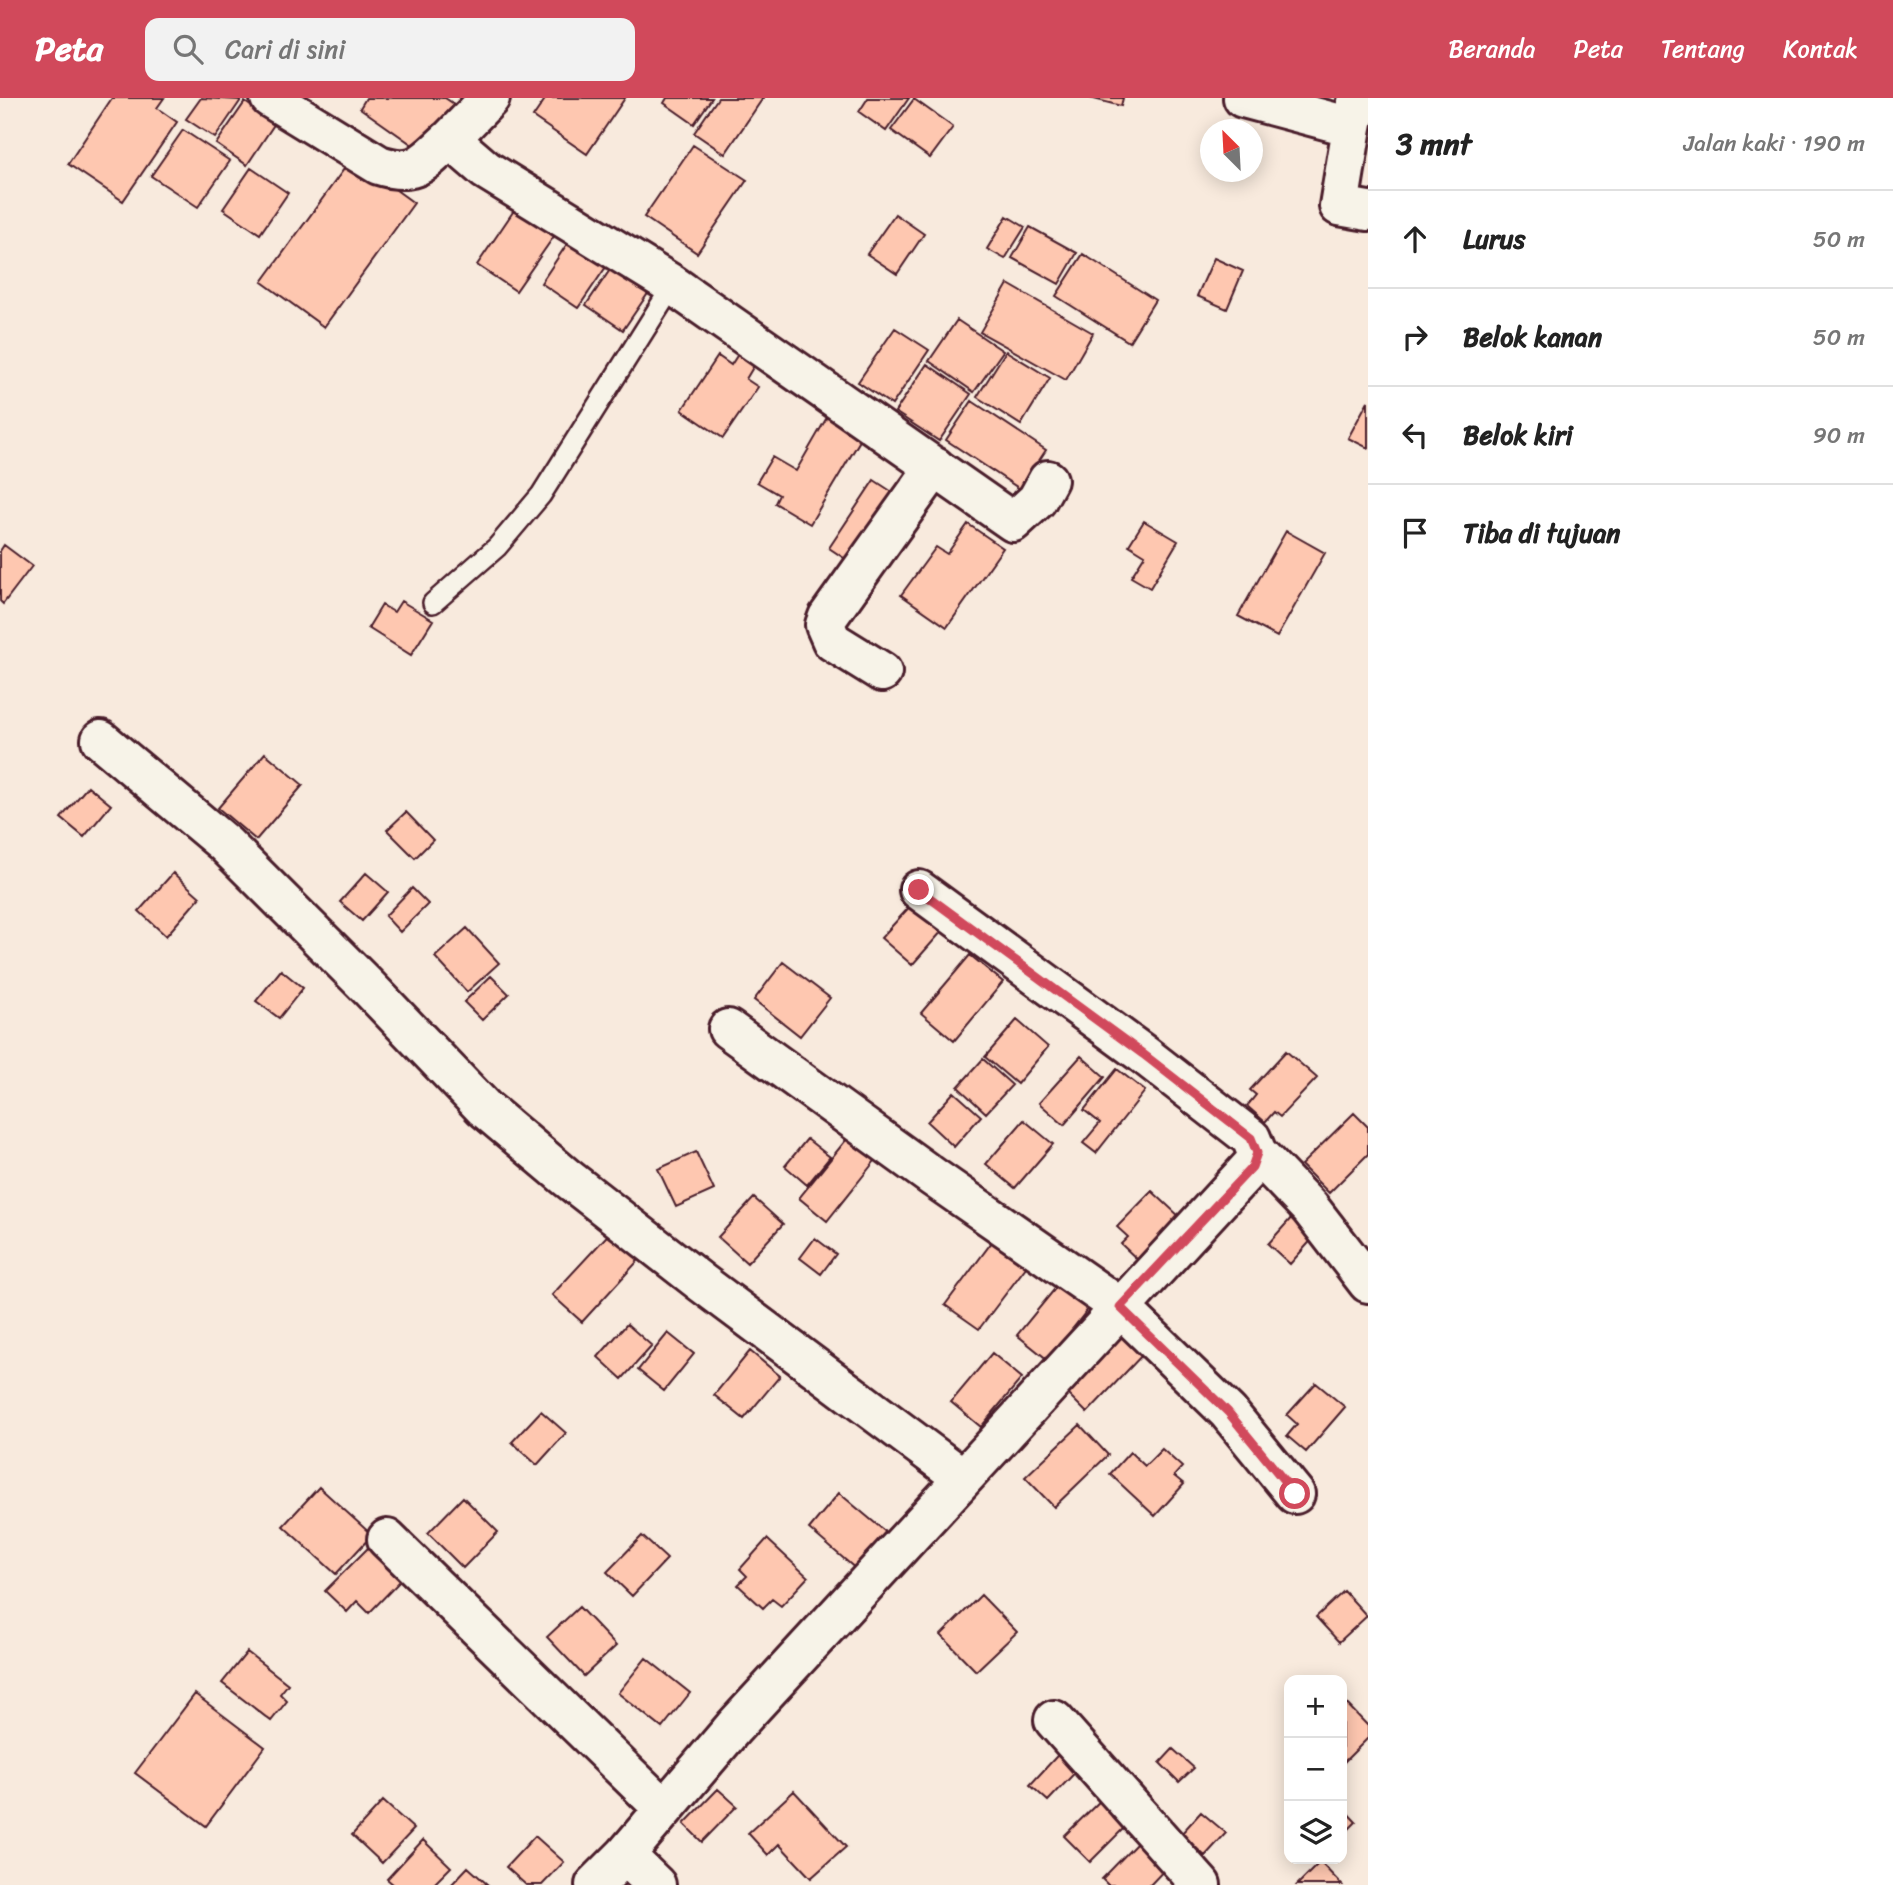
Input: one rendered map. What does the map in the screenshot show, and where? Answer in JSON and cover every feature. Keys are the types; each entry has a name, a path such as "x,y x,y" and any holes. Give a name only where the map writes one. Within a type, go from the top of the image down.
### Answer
{"street":[{"path":"270,98 379,166 397,171 413,169 422,164 490,98"},
{"path":"1243,98 1360,115 1339,206 1368,211"},
{"path":"450,139 486,170 673,285 1013,522 1037,500 1048,480"},
{"path":"882,672 832,641 825,625 828,617 935,467"},
{"path":"101,740 225,844 484,1108 566,1177 691,1275 963,1478"},
{"path":"919,890 1143,1054 1251,1138 1257,1153 1310,1208 1368,1283"},
{"path":"728,1030 1120,1307 1228,1412 1295,1494"},
{"path":"595,1885 625,1855 734,1727 1252,1167 1257,1153"},
{"path":"387,1539 664,1809"},
{"path":"1054,1720 1201,1885"},
{"path":"625,1855 656,1885"}],"lane":[{"path":"433,603 497,547 541,495 673,285"}],"building":[{"path":"112,98 164,98 157,108 177,122 123,201 68,164"},
{"path":"201,98 241,100 215,138 186,119"},
{"path":"366,98 445,98 457,106 424,153 360,108"},
{"path":"546,98 625,98 587,154 533,117"},
{"path":"667,98 712,98 694,124 664,103"},
{"path":"718,98 763,98 725,154 694,133"},
{"path":"868,98 909,98 886,131 859,112"},
{"path":"1090,98 1123,98 1121,106"},
{"path":"914,99 953,127 930,158 891,130"},
{"path":"245,102 275,123 247,165 216,144"},
{"path":"183,130 230,161 198,207 151,176"},
{"path":"693,145 747,180 697,253 644,217"},
{"path":"352,158 414,203 324,327 262,282"},
{"path":"251,168 288,193 260,234 223,209"},
{"path":"519,203 559,229 516,291 477,265"},
{"path":"895,214 924,234 897,274 867,254"},
{"path":"1007,216 1025,227 1005,259 987,249"},
{"path":"1030,227 1077,253 1059,284 1012,258"},
{"path":"575,232 612,258 578,308 541,283"},
{"path":"1083,254 1155,300 1129,342 1056,296"},
{"path":"1214,258 1243,271 1227,309 1197,296"},
{"path":"614,264 651,289 623,330 586,305"},
{"path":"1008,284 1093,333 1066,380 980,332"},
{"path":"957,320 1003,351 974,392 929,361"},
{"path":"895,328 929,350 892,405 858,382"},
{"path":"742,348 758,359 746,379 758,387 723,438 682,410 718,356 731,365"},
{"path":"1006,351 1050,378 1021,425 977,397"},
{"path":"927,364 971,394 939,441 895,412"},
{"path":"972,401 1046,450 1020,489 946,440"},
{"path":"1368,401 1368,448 1348,438"},
{"path":"830,412 865,432 810,524 775,503 779,495 757,482 772,457 796,471"},
{"path":"874,480 900,497 856,566 829,548"},
{"path":"1144,521 1178,541 1150,588 1131,577 1145,555 1129,545"},
{"path":"968,524 1003,548 947,627 901,595 936,547 947,554"},
{"path":"1286,531 1325,553 1277,637 1238,616"},
{"path":"4,545 32,566 3,604 0,601 0,551"},
{"path":"401,601 433,620 411,655 368,628 382,605 394,612"},
{"path":"265,753 303,785 256,840 218,808"},
{"path":"88,786 111,805 84,837 61,818"},
{"path":"406,812 433,840 415,858 387,830"},
{"path":"173,873 200,897 166,936 139,911"},
{"path":"366,873 388,892 362,921 340,902"},
{"path":"412,888 428,904 400,932 385,916"},
{"path":"913,903 943,930 912,965 881,938"},
{"path":"467,928 499,963 467,992 435,957"},
{"path":"970,955 1003,982 954,1041 921,1013"},
{"path":"783,962 830,998 800,1036 754,1000"},
{"path":"281,970 303,988 279,1018 256,1001"},
{"path":"491,976 509,994 482,1020 464,1002"},
{"path":"1017,1020 1048,1047 1017,1084 985,1057"},
{"path":"1286,1051 1317,1078 1280,1117 1274,1112 1265,1122 1247,1106 1256,1095 1250,1090"},
{"path":"1081,1056 1105,1077 1064,1125 1039,1103"},
{"path":"983,1059 1012,1085 986,1113 958,1087"},
{"path":"1117,1069 1145,1091 1096,1153 1083,1143 1100,1123 1084,1110"},
{"path":"954,1092 981,1116 954,1147 927,1122"},
{"path":"1354,1113 1368,1127 1368,1154 1329,1193 1301,1165"},
{"path":"1024,1120 1053,1144 1015,1188 986,1164"},
{"path":"850,1135 878,1157 827,1221 799,1198"},
{"path":"807,1139 830,1157 807,1185 785,1166"},
{"path":"696,1152 714,1190 676,1207 658,1169"},
{"path":"1152,1191 1180,1217 1139,1261 1121,1244 1128,1237 1117,1227"},
{"path":"754,1198 783,1224 747,1263 718,1237"},
{"path":"1293,1216 1315,1236 1290,1264 1268,1244"},
{"path":"618,1224 647,1251 582,1322 552,1295"},
{"path":"815,1238 836,1254 821,1274 800,1258"},
{"path":"992,1242 1026,1267 979,1329 945,1305"},
{"path":"1058,1285 1088,1309 1048,1360 1017,1335"},
{"path":"627,1324 652,1346 622,1379 598,1357"},
{"path":"1121,1327 1146,1351 1087,1413 1062,1388"},
{"path":"668,1333 694,1354 664,1391 638,1370"},
{"path":"750,1351 780,1376 744,1419 714,1395"},
{"path":"992,1353 1022,1378 981,1427 951,1402"},
{"path":"1316,1383 1345,1407 1306,1452 1287,1436 1297,1424 1287,1415"},
{"path":"541,1411 566,1433 537,1465 512,1442"},
{"path":"1080,1425 1108,1455 1054,1507 1025,1477"},
{"path":"1162,1449 1182,1467 1174,1476 1184,1484 1155,1516 1110,1474 1130,1452 1145,1466"},
{"path":"319,1487 372,1535 336,1574 283,1526"},
{"path":"839,1493 894,1539 863,1575 809,1529"},
{"path":"463,1497 498,1532 463,1568 428,1533"},
{"path":"642,1536 667,1559 632,1596 607,1572"},
{"path":"767,1539 808,1577 781,1606 772,1599 763,1608 738,1585 747,1576 740,1569"},
{"path":"373,1543 405,1576 369,1613 357,1601 347,1612 325,1591"},
{"path":"1344,1591 1367,1616 1339,1642 1316,1617"},
{"path":"981,1595 1017,1632 976,1671 941,1635"},
{"path":"579,1607 616,1646 584,1676 547,1637"},
{"path":"247,1652 288,1684 280,1694 287,1701 271,1721 222,1683"},
{"path":"646,1658 690,1693 662,1728 618,1693"},
{"path":"195,1694 265,1747 206,1826 135,1773"},
{"path":"1347,1704 1368,1726 1368,1738 1347,1759"},
{"path":"1068,1744 1086,1761 1048,1801 1030,1785"},
{"path":"1173,1749 1194,1768 1179,1782 1160,1763"},
{"path":"718,1789 737,1806 702,1842 684,1824"},
{"path":"794,1791 846,1847 811,1878 779,1844 768,1855 748,1833"},
{"path":"1106,1795 1132,1820 1090,1862 1064,1836"},
{"path":"383,1801 414,1829 382,1863 352,1835"},
{"path":"1201,1812 1226,1833 1205,1856 1181,1834"},
{"path":"1347,1812 1356,1822 1347,1831"},
{"path":"535,1836 564,1862 542,1885 526,1885 506,1867"},
{"path":"1141,1839 1169,1865 1150,1885 1108,1885 1102,1879"},
{"path":"423,1840 451,1867 433,1885 394,1885 387,1879"},
{"path":"1318,1864 1322,1864 1342,1885 1297,1885"},
{"path":"468,1867 488,1885 451,1885"}],"route":[{"path":"919,890 1143,1054 1251,1138 1257,1153 1252,1167 1120,1307 1228,1412 1295,1494"}]}
